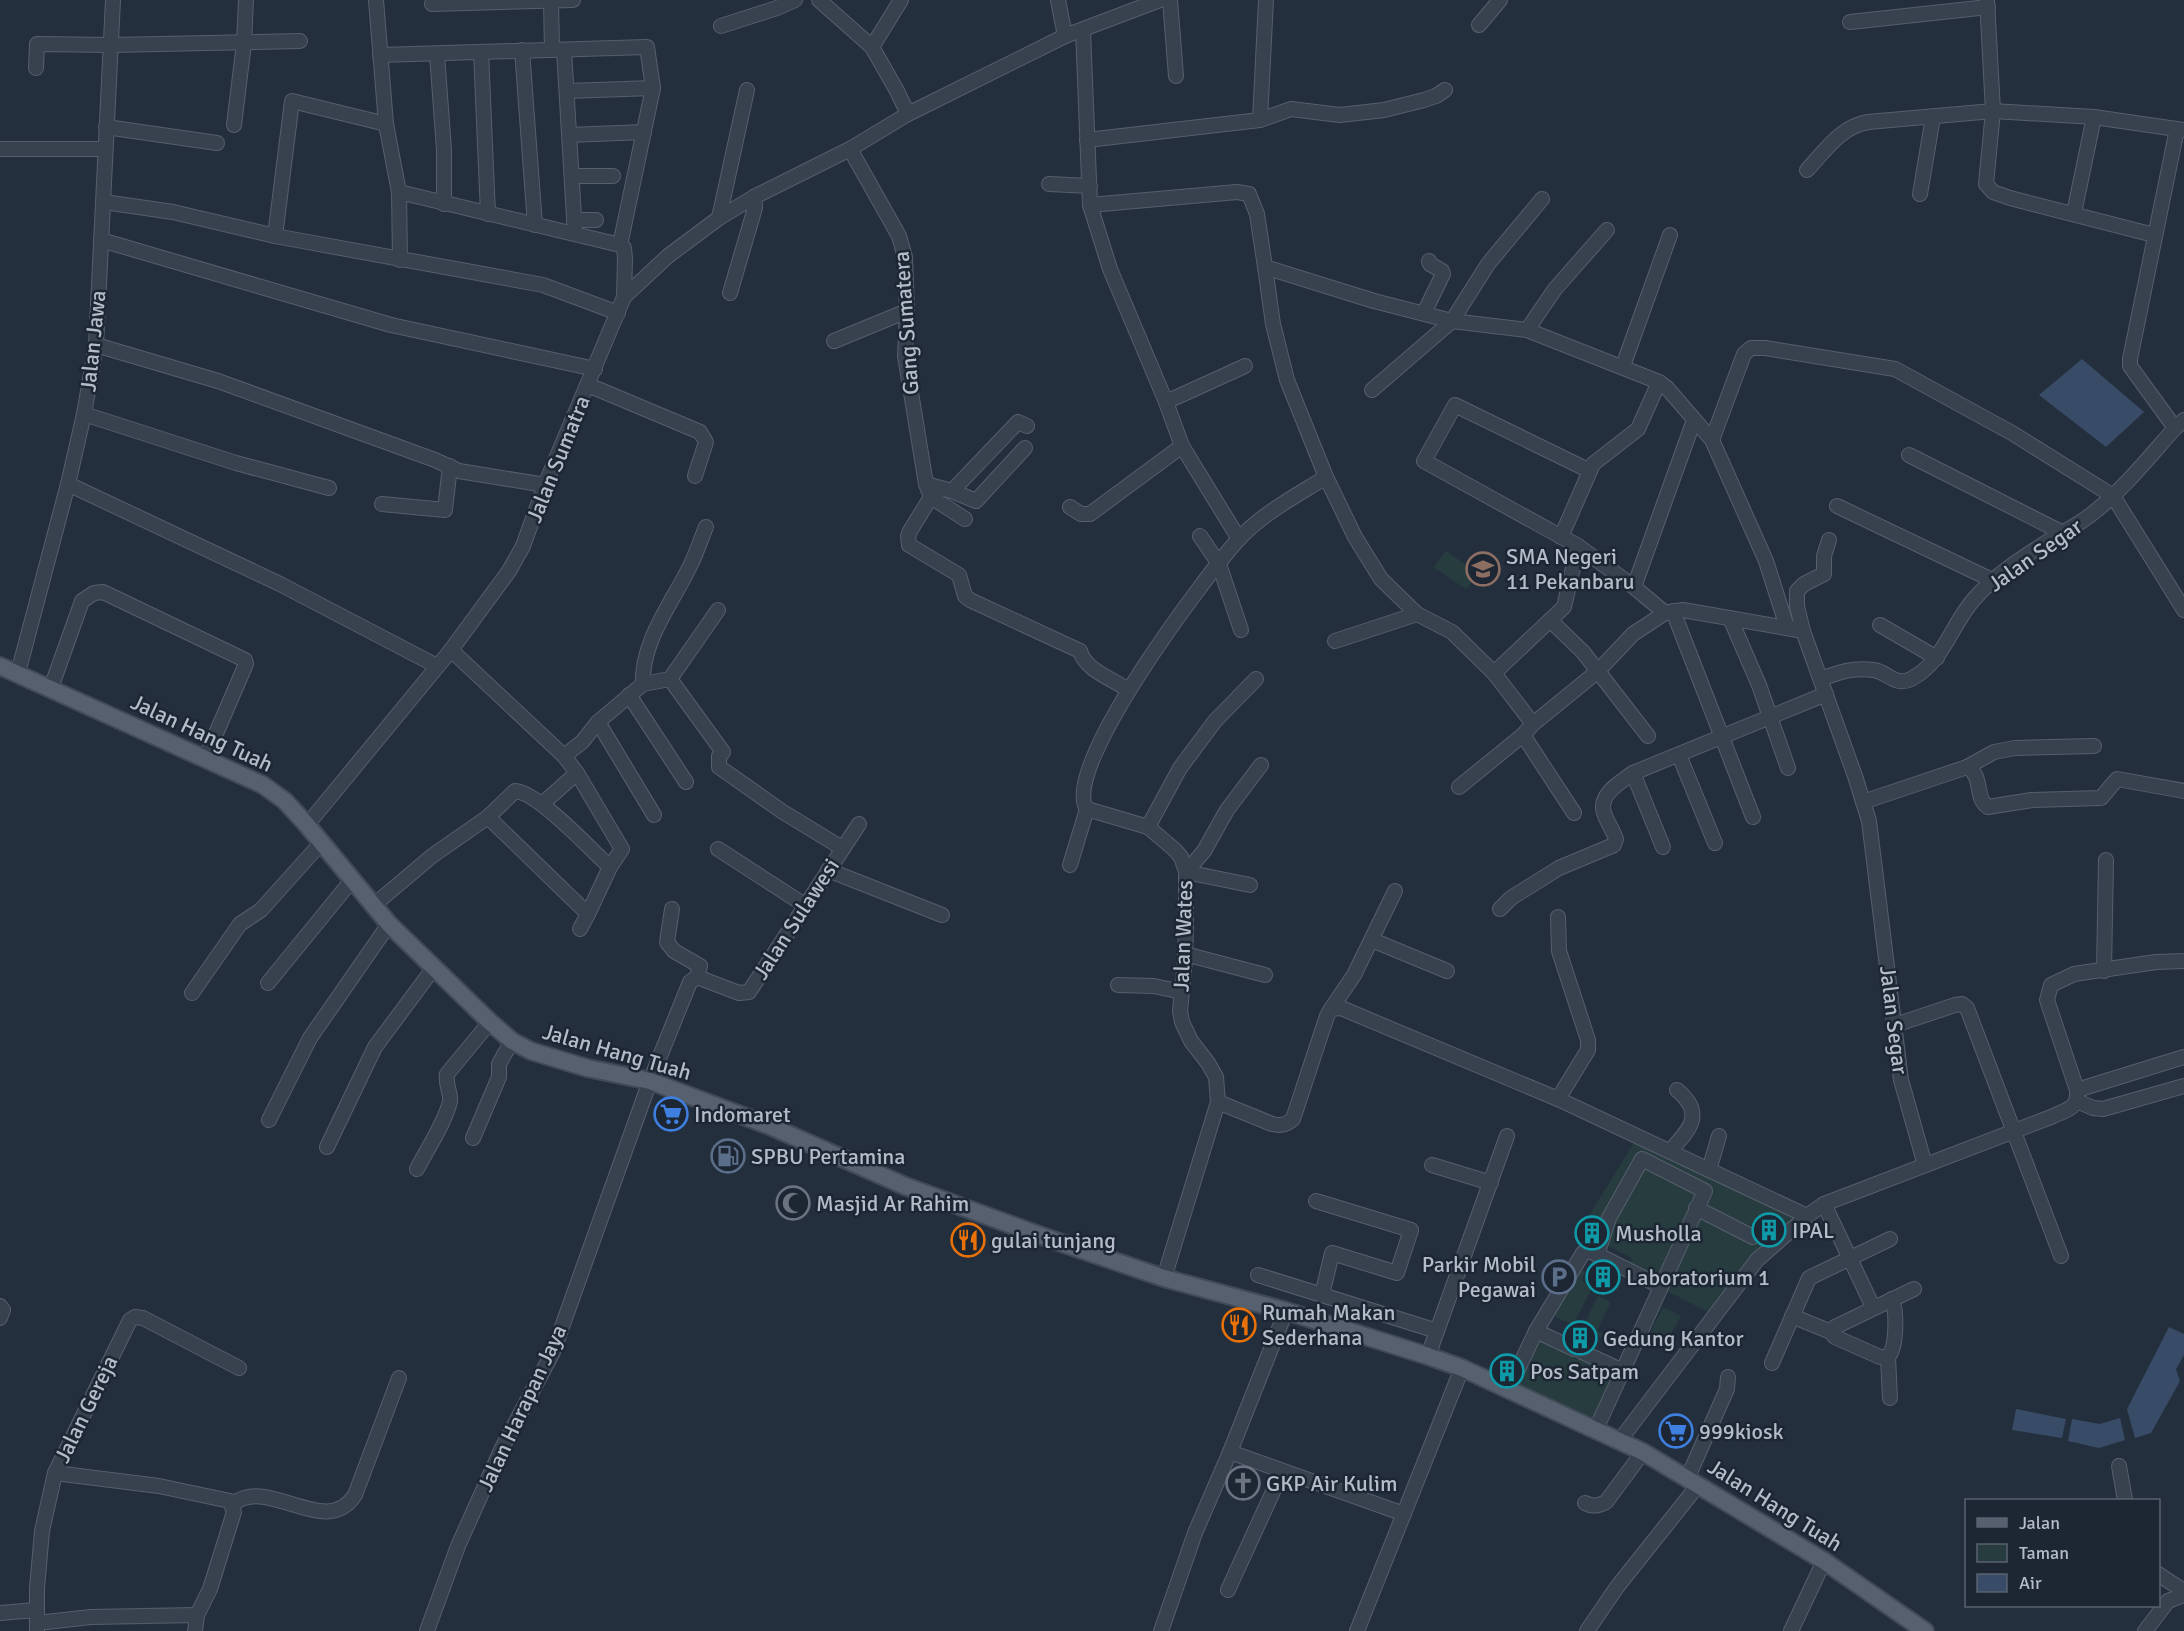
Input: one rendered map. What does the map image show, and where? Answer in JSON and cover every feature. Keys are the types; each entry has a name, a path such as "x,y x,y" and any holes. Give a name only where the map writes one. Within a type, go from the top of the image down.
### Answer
{"main road":[{"name":"Jalan Hang Tuah","path":"0,666 263,784 285,801 389,924 433,969 512,1041 531,1051 587,1068 650,1081 770,1126 905,1186 1164,1278 1286,1311 1462,1368 1643,1452 1824,1561 1925,1631"}],"street":[{"name":"Jalan Jawa","path":"18,673 68,484 84,414 96,345 113,0"},
{"path":"234,125 244,43 246,0"},
{"path":"376,0 386,124 399,192 399,260"},
{"path":"432,4 573,0"},
{"path":"721,26 795,0"},
{"path":"872,47 901,0"},
{"path":"1058,0 1065,36"},
{"name":"Jalan Sumatra","path":"307,825 451,650 491,597 524,546 545,485 624,297 668,256 718,218 754,197 850,148 908,114 1065,36 1083,30 1132,5 1160,0"},
{"path":"1170,0 1176,76"},
{"path":"1260,120 1266,0"},
{"path":"1479,25 1500,0"},
{"path":"551,1 567,91 575,234"},
{"path":"827,2 872,47 908,114"},
{"path":"1850,22 1988,3 1993,111 1986,183 1993,192 2010,198 2154,235"},
{"path":"1083,30 1090,205 1114,279 1182,446 1239,539"},
{"path":"36,68 37,44 111,45 300,41"},
{"path":"380,55 647,48 653,88 620,245"},
{"path":"522,50 535,225"},
{"path":"481,52 488,214"},
{"path":"437,54 444,150 444,204"},
{"path":"567,91 653,88"},
{"path":"718,218 747,90"},
{"path":"1087,140 1260,120 1291,109 1340,115 1384,111 1436,96 1444,90"},
{"path":"275,236 292,101 386,124"},
{"path":"1807,170 1843,131 1857,124 1993,111 2094,117 2181,129 2154,235 2130,366 2179,424"},
{"path":"1920,194 1933,117"},
{"path":"2074,213 2094,117"},
{"path":"106,127 218,143"},
{"path":"569,135 644,132"},
{"name":"Gang Sumatera","path":"850,148 899,236 905,257 907,311 905,356 928,490"},
{"path":"0,149 105,149"},
{"path":"572,176 613,176"},
{"path":"1049,184 1090,186"},
{"path":"399,192 620,245 624,248 626,258 624,297"},
{"path":"1090,205 1237,192 1249,194 1257,213 1273,324 1287,380 1326,477 1354,537 1381,579 1417,614 1452,632 1494,673 1533,724"},
{"path":"730,293 755,208 754,197"},
{"path":"1372,390 1452,321 1488,264 1542,199"},
{"path":"104,202 173,213 399,260 543,285 618,312"},
{"path":"574,220 596,220"},
{"path":"1527,330 1555,289 1607,230"},
{"path":"1623,366 1670,235"},
{"path":"101,240 391,325 595,369"},
{"path":"1424,313 1443,274 1429,261"},
{"path":"1265,267 1374,301 1452,321 1527,330 1659,382 1667,388 1712,440 1766,561 1787,627"},
{"path":"834,340 907,311"},
{"path":"96,345 218,381 459,471 545,485"},
{"path":"1712,440 1744,354 1751,348 1765,348 1895,369 2012,433 2113,496 2184,610"},
{"path":"1166,402 1245,366"},
{"path":"1561,537 1593,464 1638,429 1659,382"},
{"path":"588,385 700,432 706,442 695,476"},
{"path":"1590,471 1455,405 1424,461 1578,546 1669,612 1722,736 1753,817"},
{"path":"84,414 236,463 329,488"},
{"path":"1634,587 1694,420"},
{"path":"952,491 1018,422 1027,426"},
{"name":"Jalan Segar","path":"1821,679 1849,669 1877,670 1893,681 1909,681 1926,669 1937,658 1974,598 2048,541 2091,515 2113,496 2179,424"},
{"path":"1070,507 1081,514 1090,514 1182,446"},
{"path":"928,490 952,491 976,501 1025,448"},
{"path":"1909,455 2063,532"},
{"path":"382,504 445,510 450,466"},
{"path":"1070,865 1087,809 1082,795 1094,757 1128,690 1170,627 1239,539 1263,517 1326,477"},
{"path":"68,484 280,584 437,666"},
{"path":"928,490 965,519"},
{"path":"928,490 908,536 908,542 912,548 959,575 965,596 970,600 1083,647 1082,660 1089,667 1128,690"},
{"path":"1837,506 1994,581"},
{"path":"643,684 642,667 650,644 692,562 706,527"},
{"path":"1200,536 1219,564 1241,630"},
{"name":"Jalan Segar","path":"1828,540 1824,556 1824,574 1804,584 1797,591 1797,606 1803,631 1869,821 1901,1080 1927,1164"},
{"path":"1494,673 1564,607 1578,546"},
{"path":"51,688 82,601 94,593 103,592 245,661 205,759"},
{"path":"564,756 582,742 598,722 643,684 670,679 717,610"},
{"path":"1459,787 1598,671 1633,634 1669,612 1683,610 1803,631"},
{"path":"1335,641 1417,614"},
{"path":"1730,618 1770,716 1788,768"},
{"path":"1550,620 1583,652 1648,736"},
{"path":"1880,625 1937,658"},
{"path":"451,650 564,756 622,849 610,867 580,929"},
{"path":"670,679 723,752 719,756 719,767 783,812 842,848"},
{"path":"1148,827 1180,768 1215,721 1256,679"},
{"path":"1500,909 1511,898 1560,868 1614,845 1616,839 1605,815 1604,803 1612,787 1634,773 1826,694"},
{"path":"629,695 686,782"},
{"path":"598,722 654,815"},
{"path":"1524,735 1574,813"},
{"path":"1863,802 1967,767 1994,752 2015,748 2094,746"},
{"path":"1678,755 1715,843"},
{"path":"1250,885 1186,872 1199,857 1227,810 1261,765"},
{"path":"1967,767 1977,775 1982,802 1988,807 2032,800 2101,798 2117,779 2184,791"},
{"path":"1634,773 1663,847"},
{"path":"542,804 577,774"},
{"path":"374,905 432,856 488,817 515,791 521,791 542,804 610,867"},
{"name":"Jalan Wates","path":"1087,809 1148,827 1176,850 1186,872 1185,954 1180,1011 1182,1022 1191,1041 1216,1077 1218,1102 1164,1278"},
{"path":"488,817 588,914"},
{"name":"Jalan Sulawesi","path":"697,977 739,993 749,992 860,824"},
{"path":"192,993 240,924 261,910 321,843"},
{"path":"718,849 806,906"},
{"path":"2104,970 2106,860"},
{"path":"828,870 942,915"},
{"path":"268,982 352,880"},
{"path":"1218,1102 1280,1126 1293,1119 1327,1016 1354,975 1395,891"},
{"path":"650,1081 690,982 697,977 700,966 674,951 667,942 671,928 672,909"},
{"path":"1558,917 1559,951 1588,1040 1588,1050 1558,1099"},
{"path":"269,1120 310,1038 389,924"},
{"path":"1372,940 1447,971"},
{"path":"1185,954 1265,975"},
{"path":"2184,961 2156,962 2066,976 2051,985 2047,1000 2077,1095 2093,1108 2103,1109 2184,1086"},
{"path":"327,1147 375,1047 433,969"},
{"path":"1118,985 1154,986 1182,992"},
{"path":"1895,1025 1962,1004 1967,1008 2061,1256"},
{"path":"1331,1009 1341,1008 1558,1099 1807,1216"},
{"path":"417,1169 448,1109 450,1095 446,1080 447,1074 490,1022"},
{"path":"474,1138 499,1077 499,1064 512,1041"},
{"path":"1620,1440 1757,1260 1824,1204 2071,1108 2077,1095 2184,1057"},
{"name":"Jalan Harapan Jaya","path":"427,1631 458,1546 497,1458 553,1352 650,1081"},
{"path":"1670,1152 1692,1124 1693,1114 1689,1102 1677,1090"},
{"path":"1428,1356 1507,1136"},
{"path":"1709,1170 1719,1137"},
{"path":"1596,1429 1621,1370 1705,1191 1642,1159 1609,1218 1597,1255"},
{"path":"1432,1165 1491,1183"},
{"path":"1316,1201 1411,1230 1397,1273 1332,1253 1322,1295"},
{"path":"1824,1204 1873,1307"},
{"path":"1696,1208 1753,1237"},
{"path":"1772,1363 1809,1278 1890,1239"},
{"path":"1509,1388 1536,1331 1583,1253 1590,1251 1660,1286"},
{"path":"1258,1275 1437,1331"},
{"path":"1831,1332 1835,1326 1914,1289"},
{"path":"1890,1398 1888,1357 1892,1352 1896,1312 1892,1299"},
{"path":"0,1306 3,1310 0,1318"},
{"path":"1161,1631 1195,1533 1286,1311"},
{"path":"1792,1316 1831,1332 1835,1337 1880,1357 1888,1357"},
{"name":"Jalan Gereja","path":"37,1621 42,1531 55,1473 130,1320 135,1317 143,1318 239,1368"},
{"path":"1536,1331 1621,1370"},
{"path":"1357,1631 1462,1368"},
{"path":"1587,1631 1693,1481 1727,1389 1728,1377"},
{"path":"233,1504 238,1499 254,1495 329,1512 348,1505 355,1495 399,1378"},
{"path":"1230,1452 1404,1514"},
{"path":"1585,1503 1598,1506 1606,1502 1643,1452"},
{"path":"2119,1466 2124,1499"},
{"path":"1227,1590 1282,1472"},
{"path":"55,1473 159,1486 228,1499 233,1504 234,1512 210,1589 197,1615 195,1631"},
{"path":"1791,1631 1824,1561"},
{"path":"2145,1631 2168,1601 2184,1593 2160,1575"},
{"path":"0,1613 37,1621 91,1617 197,1615"}],"green space":[{"path":"1446,551 1479,574 1466,589 1433,567"},
{"path":"1636,1139 1802,1216 1712,1314 1626,1270 1632,1258 1606,1245 1606,1227 1584,1224"},
{"path":"1576,1268 1585,1272 1581,1280 1593,1286 1573,1325 1556,1317 1553,1313"},
{"path":"1598,1296 1611,1302 1597,1331 1613,1339 1611,1342 1582,1329"},
{"path":"1663,1307 1681,1316 1667,1341 1650,1333"},
{"path":"1536,1331 1621,1370 1597,1426 1511,1384"}],"water":[{"path":"2082,359 2144,412 2106,447 2039,395"},
{"path":"2169,1327 2184,1334 2184,1355 2176,1369 2180,1381 2151,1433 2135,1438 2127,1409"},
{"path":"2016,1409 2066,1419 2062,1438 2012,1430"},
{"path":"2120,1418 2125,1440 2099,1448 2068,1441 2072,1419 2100,1424"}],"place":[{"name":"SMA Negeri 11 Pekanbaru","path":"1483,569"},
{"name":"Indomaret","path":"671,1114"},
{"name":"SPBU Pertamina","path":"728,1156"},
{"name":"Masjid Ar Rahim","path":"793,1203"},
{"name":"IPAL","path":"1769,1230"},
{"name":"Musholla","path":"1592,1233"},
{"name":"gulai tunjang","path":"968,1240"},
{"name":"Parkir Mobil Pegawai","path":"1559,1277"},
{"name":"Laboratorium 1","path":"1603,1277"},
{"name":"Rumah Makan Sederhana","path":"1239,1325"},
{"name":"Gedung Kantor","path":"1580,1338"},
{"name":"Pos Satpam","path":"1507,1371"},
{"name":"999kiosk","path":"1676,1431"},
{"name":"GKP Air Kulim","path":"1243,1483"}]}
